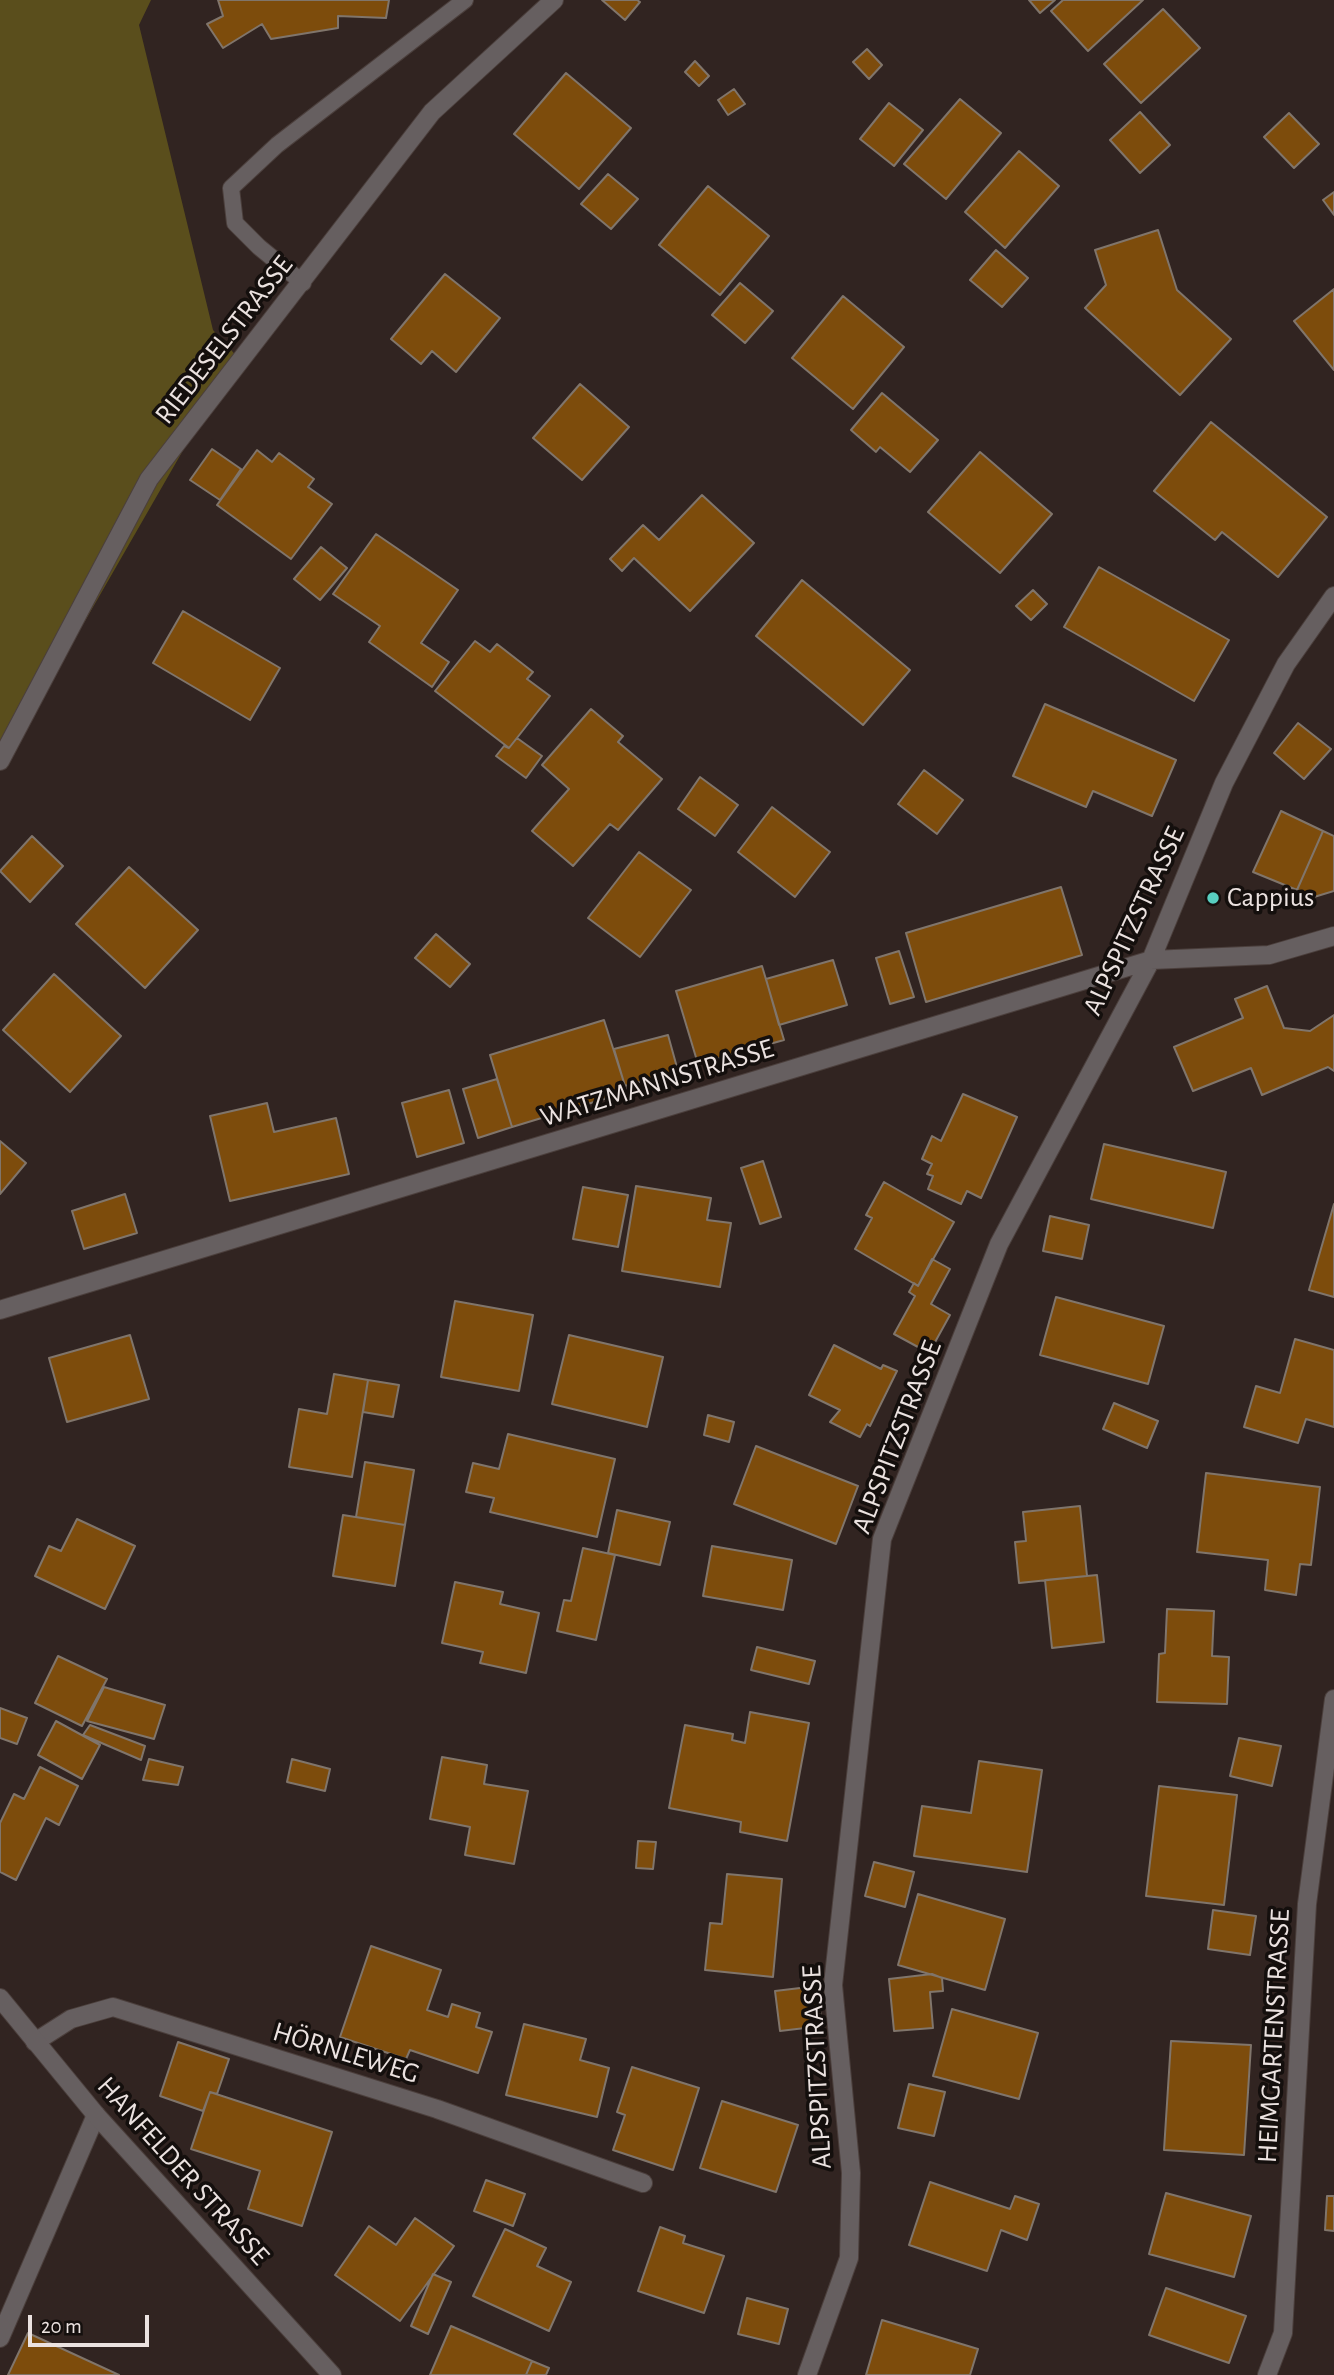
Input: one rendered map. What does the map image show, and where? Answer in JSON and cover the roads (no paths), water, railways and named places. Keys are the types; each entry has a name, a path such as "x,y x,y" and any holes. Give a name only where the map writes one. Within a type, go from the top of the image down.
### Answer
{"street":[{"name":"RIEDESELSTRASSE","path":"0,761 149,478 303,283 432,112 554,0"},
{"name":"ALPSPITZSTRASSE","path":"807,2375 849,2258 851,2173 833,1985 882,1539 999,1244 1151,960 1224,783 1286,664 1334,596"},
{"name":"WATZMANNSTRASSE","path":"0,1310 1151,960 1269,955 1334,936"},
{"name":"HEIMGARTENSTRASSE","path":"1266,2375 1283,2333 1307,1904 1334,1699"},
{"name":"HANFELDER STRASSE","path":"0,1998 96,2115 332,2375"},
{"name":"HÖRNLEWEG","path":"35,2042 71,2019 113,2007 437,2109 643,2183"},
{"path":"0,2338 96,2115"}],"lane":[{"path":"303,283 259,247 235,223 231,188 277,145 465,0"}],"place":[{"name":"Cappius","path":"1213,898"}]}
